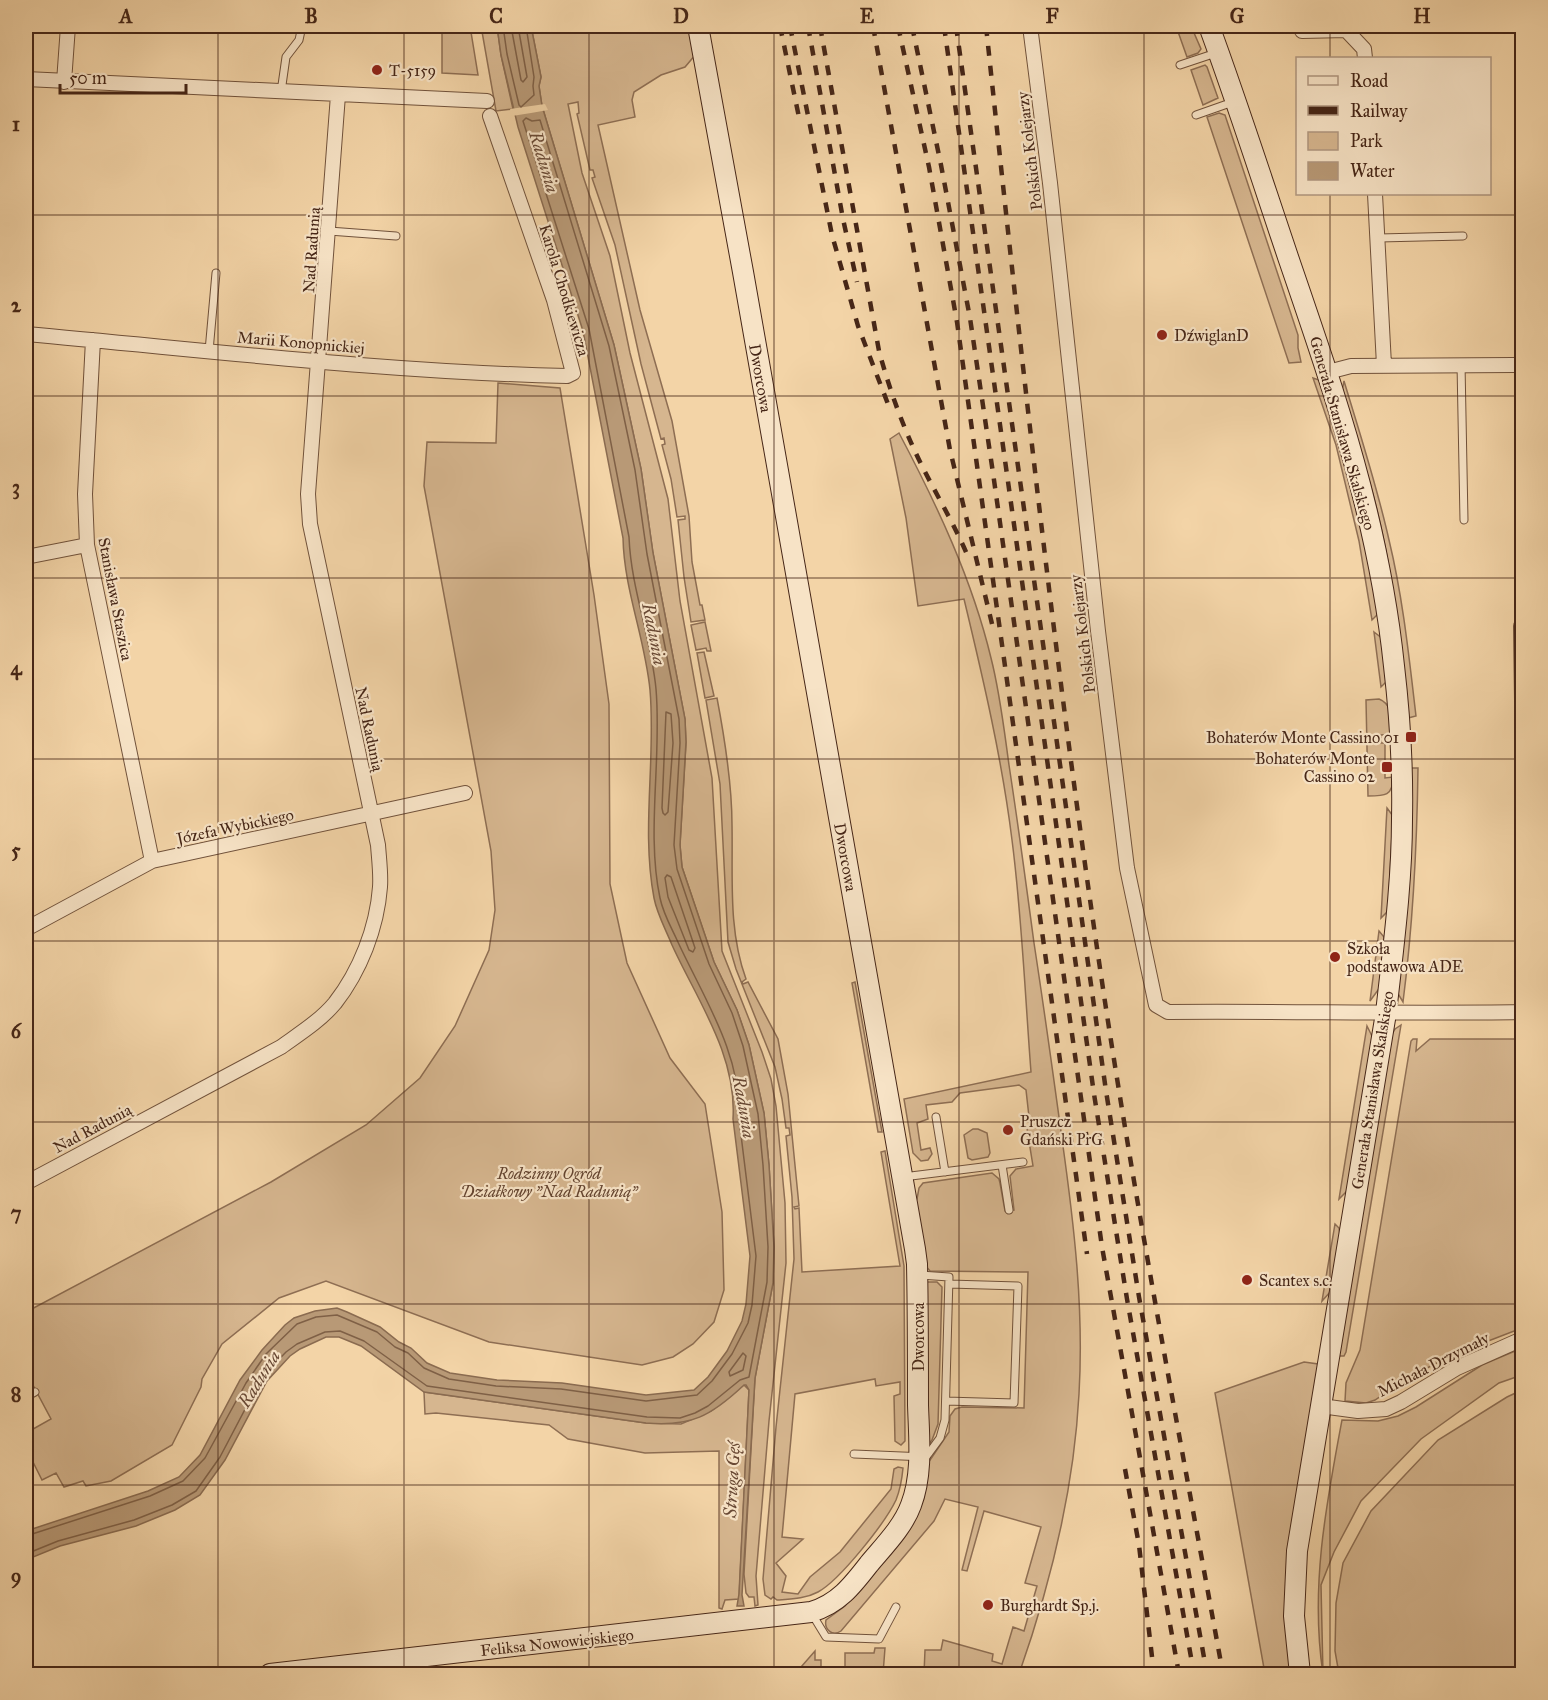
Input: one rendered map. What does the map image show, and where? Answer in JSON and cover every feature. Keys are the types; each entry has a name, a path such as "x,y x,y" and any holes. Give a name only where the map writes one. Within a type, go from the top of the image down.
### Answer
{"street":[{"path":"64,82 68,26"},
{"name":"Dworcowa","path":"698,26 903,1177 917,1275 919,1457 911,1506 901,1524 838,1600 825,1608 811,1612 772,1618"},
{"name":"Polskich Kolejarzy","path":"1030,26 1051,195 1099,643 1127,868 1156,1005 1168,1012 1522,1012"},
{"name":"Generała Stanisława Skalskiego","path":"1209,26 1328,372 1356,462 1383,584 1394,666 1401,758 1402,820 1396,925 1386,1013 1295,1567 1294,1616 1300,1674"},
{"path":"1302,31 1346,30 1364,49 1365,57"},
{"path":"26,79 281,93 487,101"},
{"name":"Nad Radunią","path":"26,1183 280,1047 310,1027 334,1004 350,980 364,955 374,922 380,887 378,845 310,524 308,494 338,95"},
{"name":"Karola Chodkiewicza","path":"490,116 554,300 573,373"},
{"path":"1375,195 1384,365"},
{"name":"Marii Konopnickiej","path":"26,334 503,380 567,376 573,373"},
{"name":"Stanisława Staszica","path":"93,340 85,494 87,545 152,861"},
{"path":"1328,372 1351,366 1514,365"},
{"path":"26,557 87,545"},
{"path":"1521,626 1522,700"},
{"name":"Józefa Wybickiego","path":"26,929 152,861 465,793"},
{"name":"Michała Drzymały","path":"1321,1406 1358,1411 1386,1409 1457,1368 1522,1339"},
{"name":"Feliksa Nowowiejskiego","path":"270,1674 306,1672 772,1618"}],"lane":[{"path":"281,93 286,57 299,40 302,26"},
{"path":"1180,65 1219,52"},
{"path":"1196,115 1235,101"},
{"path":"329,231 396,236"},
{"path":"1378,238 1463,236"},
{"path":"209,351 216,273"},
{"path":"1461,364 1464,520"},
{"path":"936,1117 945,1172"},
{"path":"903,1177 1023,1162"},
{"path":"1002,1165 1009,1210"},
{"path":"854,1454 926,1456 940,1438 944,1425 946,1401 949,1277 917,1275"},
{"path":"946,1401 1014,1403 1018,1286 949,1284"},
{"path":"26,1397 35,1392"},
{"path":"811,1612 826,1637 879,1639 896,1607"}],"green space":[{"path":"442,26 470,26 478,75 442,73"},
{"path":"481,26 497,26 513,109 496,111"},
{"path":"531,26 690,26 696,54 685,67 661,75 634,92 632,100 635,117 598,125 640,310 672,421 689,516 692,562 705,620 691,622 678,520 685,519 685,516 677,517 671,479 662,445 665,444 664,438 661,439 641,364 615,245 592,178 595,177 593,170 590,170 577,114 579,113 578,102 568,104 582,173 610,256 630,353 668,499 680,601 712,778 722,951 762,1052 771,1079 776,1106 785,1203 786,1263 769,1421 756,1576 758,1605 755,1606 754,1597 749,1597 746,1593 744,1574 755,1378 773,1283 774,1247 764,1113 749,1045 737,1010 714,962 682,867 680,845 686,743 685,719 653,553 641,469 614,345 542,106 539,86 541,77"},
{"path":"1176,26 1191,26 1201,49 1198,53 1187,57"},
{"path":"1205,65 1218,98 1203,105 1191,70"},
{"path":"1219,113 1225,115 1298,335 1301,362 1289,363 1207,117"},
{"path":"1313,378 1319,380 1321,385 1350,474 1378,606 1377,615 1372,620 1359,541 1336,445"},
{"path":"1344,381 1379,500 1398,584 1416,716 1408,718 1388,563 1375,503 1342,391"},
{"name":"Rodzinny Ogród Działkowy \"Nad Radunią\"","path":"498,383 560,388 594,595 609,704 610,884 627,963 670,1058 705,1104 722,1212 724,1290 714,1322 693,1344 673,1357 642,1365 489,1342 326,1281 279,1298 222,1344 202,1379 201,1387 172,1445 111,1481 86,1486 83,1481 64,1487 56,1473 42,1480 26,1448 26,1433 51,1419 26,1372 26,1312 271,1182 366,1125 420,1078 455,1026 489,950 495,910 491,851 424,486 427,442 496,443"},
{"path":"899,433 927,487 964,571 994,671 1002,711 1074,1234 1079,1298 1080,1362 1072,1465 1051,1571 1019,1674 924,1674 925,1650 941,1650 943,1640 993,1654 992,1661 1002,1664 1013,1627 1024,1631 1037,1586 1025,1583 1041,1527 984,1511 967,1571 962,1570 978,1507 945,1499 934,1521 841,1631 832,1633 827,1629 826,1623 826,1620 845,1606 894,1547 926,1466 949,1432 950,1416 955,1409 962,1407 1024,1408 1028,1272 930,1271 925,1265 915,1200 923,1183 992,1173 999,1179 1005,1211 1014,1210 1010,1176 1016,1169 1033,1166 1027,1129 1030,1126 1026,1090 1019,1085 960,1093 952,1102 926,1105 928,1119 917,1123 921,1150 930,1148 932,1154 928,1160 921,1161 913,1153 904,1099 1031,1072 1015,869 1008,810 991,719 964,599 918,606 906,518 890,439"},
{"path":"705,622 711,651 707,651 706,648 696,650 691,625"},
{"path":"1374,632 1383,639 1388,680 1381,687"},
{"path":"704,652 714,696 705,698 697,653"},
{"path":"717,698 731,793 736,942 746,979 742,982 743,984 748,982 778,1039 788,1094 799,1206 794,1207 799,1208 802,1272 900,1266 881,1152 885,1151 904,1266 905,1441 901,1445 895,1441 894,1396 900,1394 900,1382 876,1386 875,1379 795,1394 782,1537 803,1539 776,1563 786,1576 782,1592 798,1594 810,1577 840,1552 891,1489 894,1469 898,1467 903,1468 896,1500 872,1536 827,1586 803,1597 777,1600 765,1595 763,1579 794,1259 792,1197 786,1136 790,1135 789,1128 786,1128 775,1067 736,969 728,942 720,784 706,700"},
{"path":"1379,699 1387,705 1391,714 1392,734 1381,735 1381,743 1385,743 1385,778 1393,777 1393,783 1387,794 1368,796 1366,700"},
{"path":"1411,768 1418,768 1417,826 1412,914 1403,1002 1397,992"},
{"path":"1387,808 1393,816 1388,911 1381,918"},
{"path":"1379,931 1385,942 1381,986 1370,1001"},
{"path":"855,982 882,1132 878,1132 852,983"},
{"path":"1401,1025 1346,1352 1344,1356 1338,1356 1390,1037"},
{"path":"1367,1026 1373,1038 1348,1190 1339,1199"},
{"path":"1413,1039 1417,1039 1416,1051 1430,1039 1522,1039 1522,1328 1452,1355 1408,1378 1375,1400 1366,1403 1345,1401 1346,1383 1360,1350"},
{"path":"973,1129 987,1133 990,1153 988,1157 972,1160 968,1158 964,1135"},
{"path":"1335,1224 1339,1228 1340,1235 1332,1290 1322,1301"},
{"path":"926,1282 937,1282 942,1287 938,1424 926,1448"},
{"path":"1522,1348 1522,1375 1499,1383 1421,1439 1361,1501 1334,1552 1321,1585 1323,1674 1319,1642 1319,1578 1330,1483 1342,1420 1378,1421 1398,1416 1482,1365"},
{"path":"1304,1362 1318,1364 1292,1674 1265,1674 1215,1393"},
{"path":"744,1385 749,1390 739,1599 725,1600 722,1609 719,1608 719,1451 645,1453 568,1439 549,1425 436,1413 425,1414 424,1392 646,1423 681,1424 711,1411"},
{"path":"1522,1390 1522,1674 1339,1674 1335,1651 1336,1603 1343,1563 1371,1511 1438,1440"},
{"path":"875,1648 885,1648 883,1674 845,1674 845,1653 874,1653"},
{"path":"815,1651 815,1660 821,1660 821,1674 801,1674 801,1667"}],"water":[{"name":"Radunia","path":"497,26 531,26 541,77 539,86 542,106 614,345 641,469 653,553 685,719 686,742 680,845 682,867 714,962 737,1010 749,1045 764,1113 774,1247 773,1283 755,1378 742,1595 744,1606 737,1606 749,1390 746,1385 721,1405 700,1417 676,1423 646,1423 424,1392 361,1346 339,1337 326,1337 300,1349 290,1356 267,1381 225,1460 200,1495 175,1510 136,1526 60,1546 26,1560 26,1531 148,1491 179,1477 200,1455 240,1380 262,1350 294,1318 315,1311 337,1308 380,1327 411,1348 427,1363 450,1373 497,1380 562,1383 646,1395 694,1390 708,1377 727,1351 742,1321 746,1304 750,1256 729,1073 713,1029 672,945 654,898 649,847 650,690 644,652 627,576 623,538 583,331 518,127 501,55"}],"pier":[{"path":"545,104 548,110 512,116 510,109"}],"railway":[{"path":"780,26 800,122"},
{"path":"790,26 832,235 858,326 888,404"},
{"path":"808,26 843,219 857,282"},
{"path":"820,26 879,351 894,400 908,435 969,559"},
{"path":"873,26 950,450 993,628"},
{"path":"898,26 929,167 957,322 1087,1254"},
{"path":"912,26 970,318 1102,1247 1179,1674"},
{"path":"944,26 1094,1094 1127,1299 1194,1674"},
{"path":"956,26 1106,1091 1139,1297 1207,1674"},
{"path":"986,26 1041,521 1089,892 1134,1180 1223,1674"},
{"path":"1125,1469 1139,1545 1154,1674"}],"place":[{"name":"T-5159","path":"377,70"},
{"name":"DźwiglanD","path":"1162,335"},
{"name":"Bohaterów Monte Cassino 01","path":"1411,737"},
{"name":"Bohaterów Monte Cassino 02","path":"1387,767"},
{"name":"Szkoła podstawowa ADE","path":"1335,957"},
{"name":"Pruszcz Gdański PrG","path":"1008,1130"},
{"name":"Scantex s.c.","path":"1247,1280"},
{"name":"Burghardt Sp.j.","path":"988,1605"}],"water label":[{"name":"Struga Gęś","path":"732,1480"}]}
